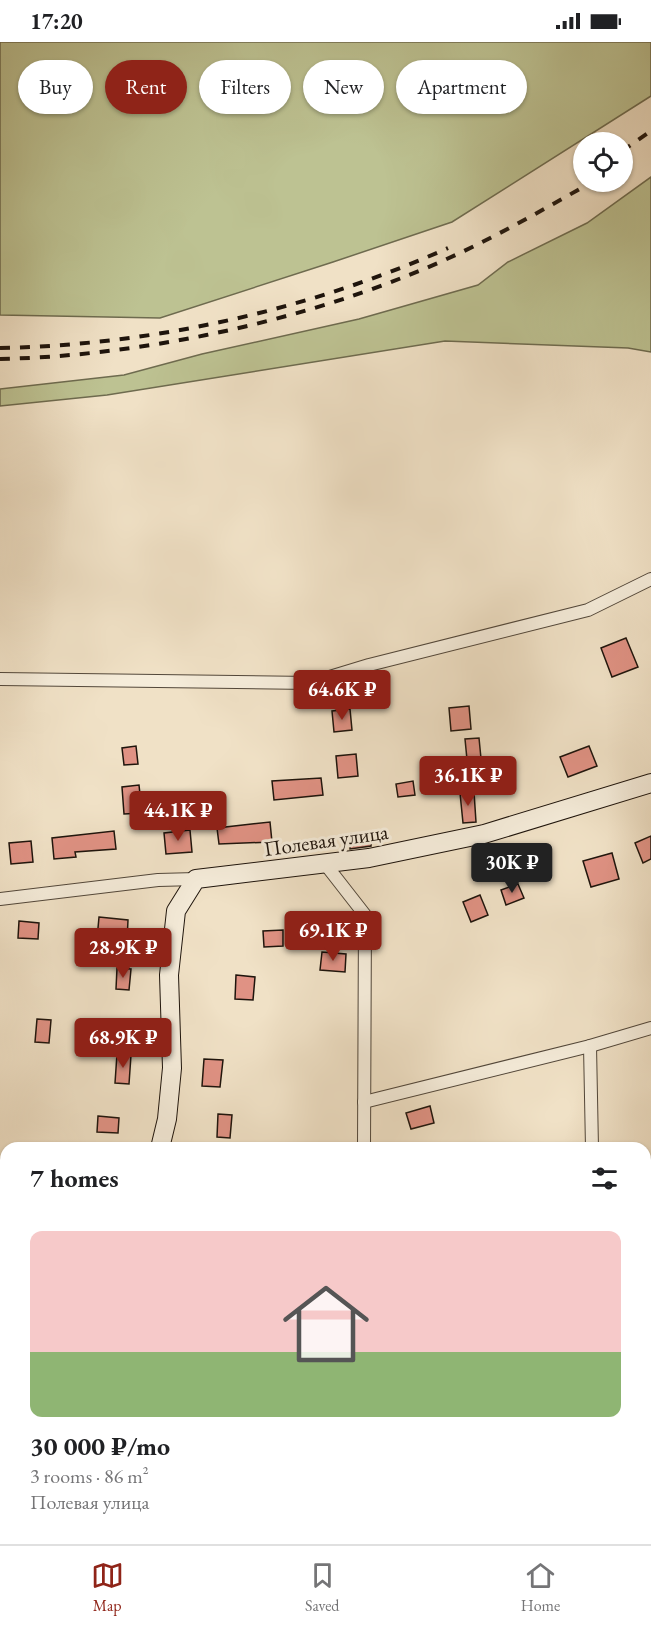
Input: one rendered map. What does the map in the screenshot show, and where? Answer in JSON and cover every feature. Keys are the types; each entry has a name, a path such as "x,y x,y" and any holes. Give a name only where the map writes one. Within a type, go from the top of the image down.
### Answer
{"street":[{"path":"0,679 310,683 369,665 588,610 651,579"},
{"name":"Полевая улица","path":"0,899 158,880 196,879 326,865 484,834 651,783"},
{"path":"326,865 365,915 364,1142"},
{"path":"161,1142 167,1119 172,1068 169,975 176,911 196,879"},
{"path":"364,1102 590,1046 651,1028"},
{"path":"590,1046 592,1142"}],"green space":[{"path":"0,42 651,42 651,96 594,132 573,132 573,145 452,222 160,318 0,315"},
{"path":"651,177 651,352 628,348 445,341 107,395 0,406 0,389 124,375 202,354 359,319 478,285 508,262 587,223"}],"building":[{"path":"626,638 638,667 612,677 601,648"},
{"path":"469,706 471,729 451,731 449,708"},
{"path":"350,709 352,730 334,732 332,711"},
{"path":"479,738 483,779 469,780 465,739"},
{"path":"136,746 138,764 124,765 122,748"},
{"path":"589,746 597,766 568,777 560,757"},
{"path":"356,754 358,776 338,778 336,756"},
{"path":"321,778 323,795 274,800 272,781"},
{"path":"413,781 415,795 398,797 396,784"},
{"path":"139,785 142,813 124,814 122,787"},
{"path":"474,792 476,822 463,823 460,793"},
{"path":"270,822 272,842 219,844 217,828"},
{"path":"190,830 192,852 166,854 164,833"},
{"path":"114,831 116,849 75,852 76,857 54,859 52,838"},
{"path":"371,833 371,846 350,849 350,834"},
{"path":"651,836 651,859 643,863 635,843"},
{"path":"31,841 33,862 11,864 9,843"},
{"path":"612,853 619,879 591,887 583,861"},
{"path":"518,884 524,898 506,905 501,890"},
{"path":"480,895 488,915 471,922 463,902"},
{"path":"99,917 128,920 127,941 97,939"},
{"path":"19,921 39,923 38,939 18,938"},
{"path":"283,930 283,946 264,947 263,931"},
{"path":"322,952 346,954 345,972 320,970"},
{"path":"117,968 131,969 129,990 116,989"},
{"path":"236,975 255,977 253,1000 235,999"},
{"path":"37,1019 51,1020 49,1043 35,1042"},
{"path":"117,1054 131,1055 129,1084 115,1083"},
{"path":"204,1059 223,1060 220,1087 202,1086"},
{"path":"430,1106 434,1123 411,1129 406,1113"},
{"path":"218,1114 232,1115 230,1138 217,1137"},
{"path":"98,1116 119,1118 118,1133 97,1132"}],"railway":[{"path":"633,143 651,131"},
{"path":"0,359 51,357 156,344 208,335 312,309 361,293 456,255 574,192"},
{"path":"0,348 115,340 229,320 341,289 448,248"}]}
